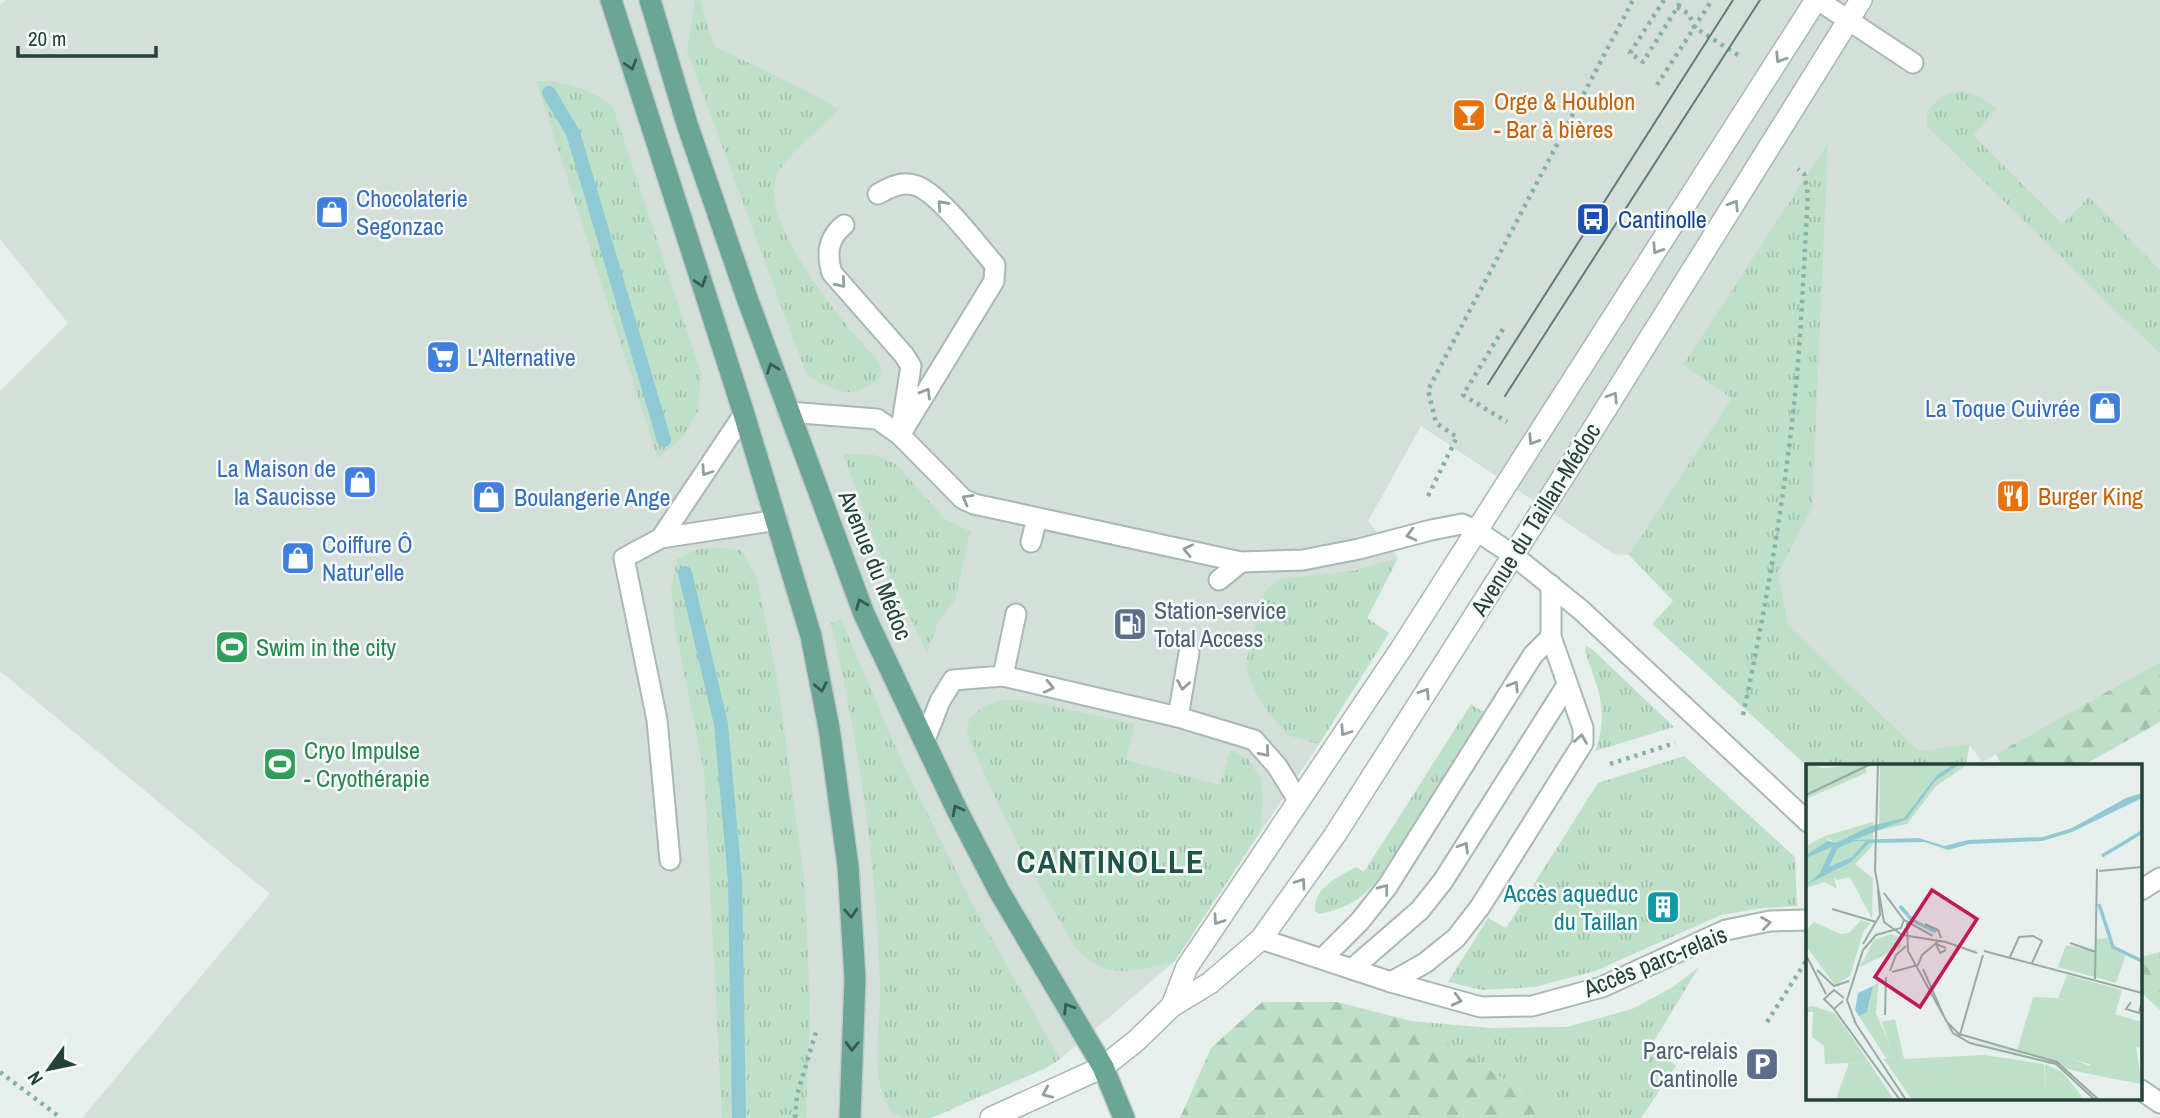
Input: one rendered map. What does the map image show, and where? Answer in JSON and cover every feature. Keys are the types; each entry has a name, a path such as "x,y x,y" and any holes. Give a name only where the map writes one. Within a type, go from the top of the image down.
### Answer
{"main road":[{"path":"611,0 744,414 811,636 829,728 848,866 855,978 850,1118"},
{"name":"Avenue du Médoc","path":"650,0 687,124 788,412 864,614 924,742 999,891 1103,1067 1124,1118"}],"street":[{"name":"Avenue du Taillan-Médoc","path":"1172,1006 1187,967 1401,649 1817,0"},
{"name":"Avenue du Taillan-Médoc","path":"991,1118 1103,1067 1136,1041 1172,1006 1210,983 1261,939 1335,835 1861,0"}],"lane":[{"path":"1817,0 1913,63"},
{"path":"878,194 901,184 930,191 995,265 994,281 900,435"},
{"path":"844,225 836,231 830,242 827,257 832,273 911,366 900,435"},
{"path":"788,412 877,419 900,435 962,499 974,504 1241,562 1303,560 1462,524 1513,555 1581,610 1806,820"},
{"path":"661,537 744,414"},
{"path":"1031,542 1037,518"},
{"path":"670,860 657,720 624,558 661,537 776,520"},
{"path":"1219,580 1241,562"},
{"path":"1391,982 1425,963 1456,938 1480,907 1583,743 1583,728 1551,637 1551,585"},
{"path":"1003,676 1016,614"},
{"path":"1323,958 1360,921 1387,887 1533,655 1551,637"},
{"path":"1178,717 1189,653"},
{"path":"924,742 940,701 953,680 1003,676 1178,717 1254,740 1277,766 1298,800"},
{"path":"1352,969 1420,910 1443,881 1567,685"},
{"path":"2142,889 2160,878"},
{"name":"Accès parc-relais","path":"1261,939 1391,982 1481,1007 1532,1006 1602,987 1726,930 1770,921 1806,920"},
{"path":"2142,1091 2160,1103"}],"path":[{"path":"1431,530 1426,498 1457,437 1436,423 1428,390 1633,0"},
{"path":"1664,0 1630,53 1643,62 1682,0"},
{"path":"1657,86 1712,0"},
{"path":"1677,7 1689,14 1693,27"},
{"path":"1743,716 1776,531 1796,386 1808,194 1804,174 1794,166"},
{"path":"1463,395 1503,329"},
{"path":"1574,759 1593,770 1682,741"},
{"path":"1767,1022 1806,961"},
{"path":"0,1072 61,1118"}],"shaded area":[{"path":"6,0 2160,0 2160,662 1982,762 1969,744 1919,752 1788,625 1629,555 1614,554 1421,426 1368,521 1398,558 1367,618 1389,633 1319,744 1174,962 1046,1068 929,1118 82,1118 270,894 0,671 0,391 68,323 0,239 0,5"}],"green space":[{"path":"695,0 700,0 714,46 839,109 782,167 777,175 774,196 780,220 792,247 809,274 879,362 883,375 863,389 846,392 807,376 687,51"},
{"path":"536,81 577,87 613,107 701,373 698,411 682,438 658,459"},
{"path":"1962,91 1978,96 1997,109 1973,135 2062,224 2089,197 2160,270 2160,354 1927,126 1927,112 1934,103 1946,95"},
{"path":"1828,143 1812,508 1778,573 1788,625 1919,751 1970,744 1966,763 1806,765 1652,624 1673,601 1629,555 1732,398 1683,365"},
{"path":"843,454 875,455 896,464 946,520 970,531 955,600 939,620 927,653 879,551"},
{"path":"719,547 741,550 757,578 779,689 805,885 810,1009 806,1118 722,1118 704,772 675,629 671,589 677,559 696,550"},
{"path":"1398,558 1367,618 1389,633 1319,744 1287,735 1267,711 1253,688 1245,666 1265,591 1280,579 1353,571"},
{"path":"841,619 903,764 974,907 1060,1059 1046,1068 929,1118 898,1116 888,1106 879,1076 877,1058 880,990 875,897 858,759 831,623"},
{"path":"1586,646 1674,727 1595,751 1602,725 1602,712 1598,689 1585,652"},
{"path":"2160,662 2160,722 2086,764 2001,764 1996,754"},
{"path":"1001,700 1024,700 1135,724 1126,760 1220,785 1230,750 1248,759 1261,779 1263,801 1260,832 1174,962 1142,969 1110,970 1090,961 1070,939 1020,848 967,735 969,719 984,706"},
{"path":"1471,704 1485,713 1377,881 1351,903 1319,914 1315,911 1315,903 1328,884 1356,867 1364,872"},
{"path":"1684,756 1795,857 1797,906 1721,915 1595,971 1535,987 1482,990 1448,982 1488,918 1506,928 1598,783"},
{"path":"2160,952 2160,1010 2142,993 2142,957"},
{"path":"1699,967 1651,1046 1676,1066 1641,1118 1566,1118 1411,1021 1490,1028 1567,1027 1632,1009 1673,987"},
{"path":"1262,1002 1337,1002 1411,1021 1566,1118 1180,1118 1211,1048"}],"waterway":[{"path":"549,93 573,133 664,440"},
{"path":"685,573 721,724 735,881 739,1118"}],"tram line":[{"path":"1488,384 1733,0"},
{"path":"1505,396 1760,0"}],"place":[{"name":"Orge & Houblon - Bar à bières","path":"1469,115"},
{"name":"Chocolaterie Segonzac","path":"332,212"},
{"name":"Cantinolle","path":"1593,219"},
{"name":"L'Alternative","path":"443,357"},
{"name":"La Toque Cuivrée","path":"2105,408"},
{"name":"La Maison de la Saucisse","path":"360,482"},
{"name":"Burger King","path":"2013,496"},
{"name":"Boulangerie Ange","path":"489,497"},
{"name":"Coiffure Ô Natur'elle","path":"298,558"},
{"name":"Station-service Total Access","path":"1130,624"},
{"name":"Swim in the city","path":"232,647"},
{"name":"Cryo Impulse - Cryothérapie","path":"280,764"},
{"name":"Accès aqueduc du Taillan","path":"1663,907"},
{"name":"Parc-relais Cantinolle","path":"1762,1064"}],"district":[{"name":"CANTINOLLE","path":"1111,861"}]}
